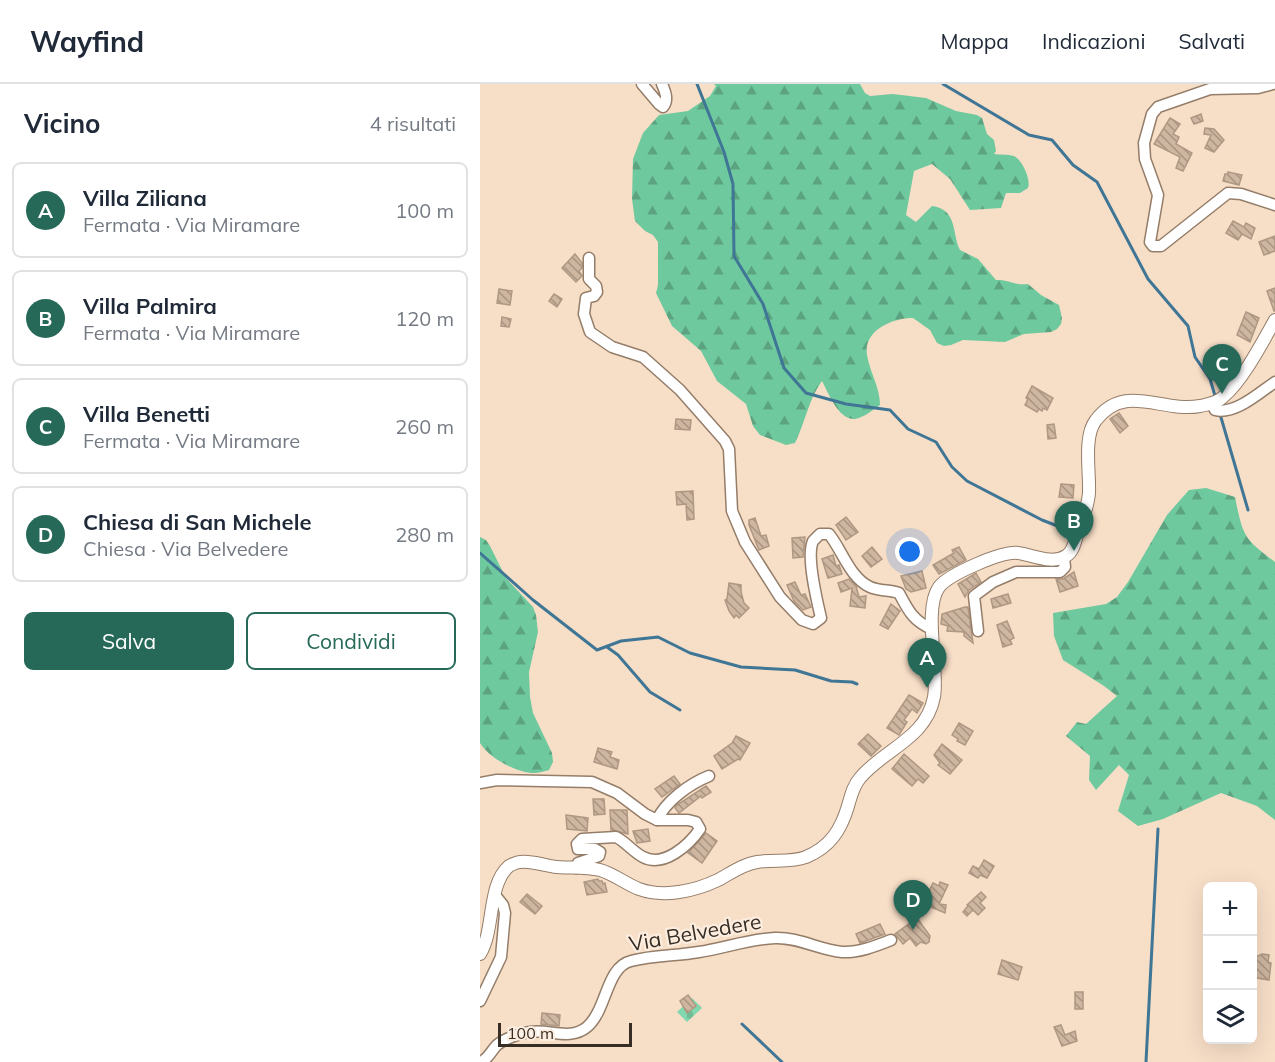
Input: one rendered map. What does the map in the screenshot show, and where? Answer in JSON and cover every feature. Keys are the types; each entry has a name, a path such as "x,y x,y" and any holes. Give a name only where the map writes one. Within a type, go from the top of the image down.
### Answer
{"street":[{"path":"642,84 663,106 666,102 666,95 662,84"},
{"path":"1273,84 1258,88 1210,89 1158,107 1152,114 1144,143 1145,159 1158,195 1150,242 1153,246 1161,246 1228,193 1241,194 1275,205"},
{"path":"589,258 589,279 596,286 597,292 594,296 586,298 584,314 590,332 612,346 643,357 680,390 725,441 729,449 732,511 745,542 780,597 802,620 813,624 821,618 811,551 814,540 820,534 829,534 860,579 876,589 899,592 906,607 919,623 932,629"},
{"path":"480,954 487,937 495,895 502,874 510,865 521,861 601,871 640,889 677,892 697,889 743,865 760,861 795,860 821,849 834,838 845,816 855,784 867,770 907,741 929,712 934,697 932,629 938,588 945,580 1001,554 1016,552 1052,560 1064,558 1072,551 1089,496 1089,434 1098,417 1125,400 1175,407 1194,407 1212,404 1222,399 1253,358 1275,320"},
{"path":"1212,404 1215,410 1222,412 1228,410 1240,405 1275,382"},
{"path":"978,631 974,596 993,582 1017,572 1059,572 1065,567 1064,558"},
{"path":"657,820 663,808 699,780 709,776"},
{"path":"480,783 497,780 592,782 617,793 657,820 688,820 696,822 700,829 692,840 670,856 655,860 644,857 616,837 582,839 578,844 578,849 596,849 600,852 599,856 578,863 576,868"},
{"path":"480,1000 501,957 505,913 503,905 495,895"},
{"name":"Via Belvedere","path":"481,1062 486,1060 497,1045 522,1033 533,1031 574,1034 586,1028 600,1012 617,969 627,962 698,952 747,941 778,938 845,952 878,946 891,940"}],"green space":[{"path":"714,84 860,84 865,93 870,96 893,94 926,98 956,111 982,118 987,134 994,140 996,151 994,154 1012,155 1017,158 1027,176 1028,188 1020,193 1006,193 1001,208 970,210 950,179 932,164 914,171 906,215 916,222 932,206 946,212 953,223 960,250 978,259 996,280 1028,284 1041,295 1059,305 1061,324 1051,332 1024,334 1005,342 963,340 944,346 937,343 930,330 913,318 897,320 875,332 867,346 868,362 880,405 861,417 849,418 834,404 822,381 795,443 786,445 760,435 753,426 746,404 717,381 701,351 672,326 656,293 658,242 635,221 632,199 633,159 643,133 659,115 688,111 710,96 716,86"},
{"path":"1206,488 1235,497 1246,535 1256,547 1275,562 1275,820 1257,806 1221,793 1163,819 1138,826 1118,811 1129,775 1119,765 1096,790 1089,780 1090,756 1066,736 1077,722 1086,724 1117,696 1063,660 1054,636 1053,613 1106,604 1117,597 1167,515 1189,490"},
{"path":"480,537 486,540 506,578 533,607 536,615 538,632 529,672 530,697 533,713 552,753 553,762 549,770 534,773 512,767 490,754 480,743"},
{"path":"692,998 702,1008 687,1022 677,1012"}],"building":[{"path":"1201,114 1203,121 1194,124 1191,118"},
{"path":"1170,118 1180,124 1173,134 1179,137 1176,144 1192,153 1183,171 1176,168 1180,157 1154,144"},
{"path":"1205,128 1214,129 1224,140 1214,152 1205,148 1211,135 1204,134"},
{"path":"1228,172 1242,175 1239,185 1223,181"},
{"path":"1233,221 1244,227 1246,223 1255,228 1251,239 1242,234 1238,240 1226,233"},
{"path":"1275,236 1275,251 1264,255 1259,242"},
{"path":"575,254 582,263 579,271 582,276 576,282 562,268"},
{"path":"1275,288 1275,311 1274,311 1267,291"},
{"path":"499,289 512,291 510,305 497,303"},
{"path":"554,294 562,299 557,307 549,301"},
{"path":"1246,312 1259,318 1250,342 1237,335"},
{"path":"502,317 511,319 509,327 501,326"},
{"path":"1032,386 1053,398 1047,410 1043,408 1042,411 1039,409 1037,412 1025,405"},
{"path":"1119,413 1128,426 1120,433 1110,419"},
{"path":"676,419 691,420 690,430 675,429"},
{"path":"1054,424 1056,438 1048,439 1047,425"},
{"path":"1061,484 1074,485 1073,498 1059,497"},
{"path":"693,491 694,519 687,520 686,504 677,505 676,492"},
{"path":"846,517 858,532 846,540 836,525"},
{"path":"755,518 761,536 766,535 769,546 759,550 749,525 749,520"},
{"path":"805,537 803,557 793,558 792,538"},
{"path":"872,547 882,559 871,567 862,556"},
{"path":"959,547 966,560 939,574 933,565 954,553 952,550"},
{"path":"833,555 836,566 839,565 842,574 828,578 822,559"},
{"path":"922,571 926,588 911,592 906,589 901,576"},
{"path":"1074,572 1078,586 1060,592 1056,579 1063,579"},
{"path":"976,573 981,582 969,590 965,597 958,584"},
{"path":"849,579 856,586 859,597 866,596 865,608 850,606 852,588 841,592 838,583"},
{"path":"795,582 801,595 805,594 811,607 803,610 794,601 787,585"},
{"path":"729,583 741,585 744,603 749,608 739,618 736,615 734,618 725,600"},
{"path":"1008,594 1011,603 993,608 991,599"},
{"path":"891,604 900,611 888,629 880,625"},
{"path":"968,607 973,643 964,636 964,632 947,631 948,626 941,624 942,614"},
{"path":"1007,621 1014,638 1010,640 1012,644 1003,647 997,625"},
{"path":"909,695 923,703 917,713 912,709 904,720 907,722 899,735 887,728"},
{"path":"959,723 973,731 965,745 952,735"},
{"path":"868,734 881,746 871,756 858,744"},
{"path":"736,736 750,743 740,760 722,769 714,756 732,743"},
{"path":"942,744 962,760 950,774 938,765 940,763 934,755"},
{"path":"598,748 612,752 610,757 619,760 617,769 594,762"},
{"path":"904,754 929,776 923,783 918,779 912,786 892,769"},
{"path":"674,776 680,784 662,797 655,789"},
{"path":"706,786 711,792 702,798 701,796 679,813 675,808 677,805"},
{"path":"593,799 604,799 605,814 594,815"},
{"path":"610,810 627,810 628,834 611,830"},
{"path":"566,815 588,818 587,831 567,829"},
{"path":"648,829 650,841 637,843 633,831"},
{"path":"706,833 717,841 702,863 688,853"},
{"path":"984,860 994,866 987,878 980,875 978,878 969,873 973,866 979,869"},
{"path":"598,879 603,884 605,883 607,892 587,895 584,882"},
{"path":"940,882 948,885 939,904 946,905 945,913 919,902 924,891 928,893 933,883 939,886"},
{"path":"981,892 986,897 980,903 985,908 978,915 973,910 967,916 963,912 967,905"},
{"path":"527,894 542,906 535,914 520,902"},
{"path":"917,918 930,936 929,942 926,944 921,942 916,946 910,938 903,944 895,934"},
{"path":"880,924 885,934 860,943 856,934"},
{"path":"1262,954 1269,955 1268,962 1271,963 1269,980 1257,978 1257,956"},
{"path":"1002,960 1022,967 1018,980 998,974"},
{"path":"1075,992 1083,992 1083,1009 1075,1009"},
{"path":"688,995 696,1006 687,1013 680,1001"},
{"path":"542,1013 560,1015 559,1026 541,1024"},
{"path":"1061,1025 1065,1035 1075,1031 1077,1041 1062,1046 1054,1027"}],"waterway":[{"path":"697,84 724,152 733,184 734,256 763,304 784,368 806,393 846,404 890,410 908,429 936,442 952,467 967,481 1042,520 1073,532"},
{"path":"943,84 1029,135 1052,140 1073,165 1097,182 1148,279 1188,326 1195,357 1210,379 1216,399"},
{"path":"1220,414 1248,510"},
{"path":"480,553 533,600 597,650 621,641 658,637 690,653 741,667 795,670 831,681 857,684"},
{"path":"607,647 618,655 650,692 680,710"},
{"path":"1146,1062 1158,829"},
{"path":"742,1024 782,1062"}],"place":[{"name":"Villa Benetti","path":"1222,394"},
{"name":"Villa Palmira","path":"1074,551"},
{"name":"Villa Ziliana","path":"927,688"},
{"name":"Chiesa di San Michele","path":"913,930"}]}
